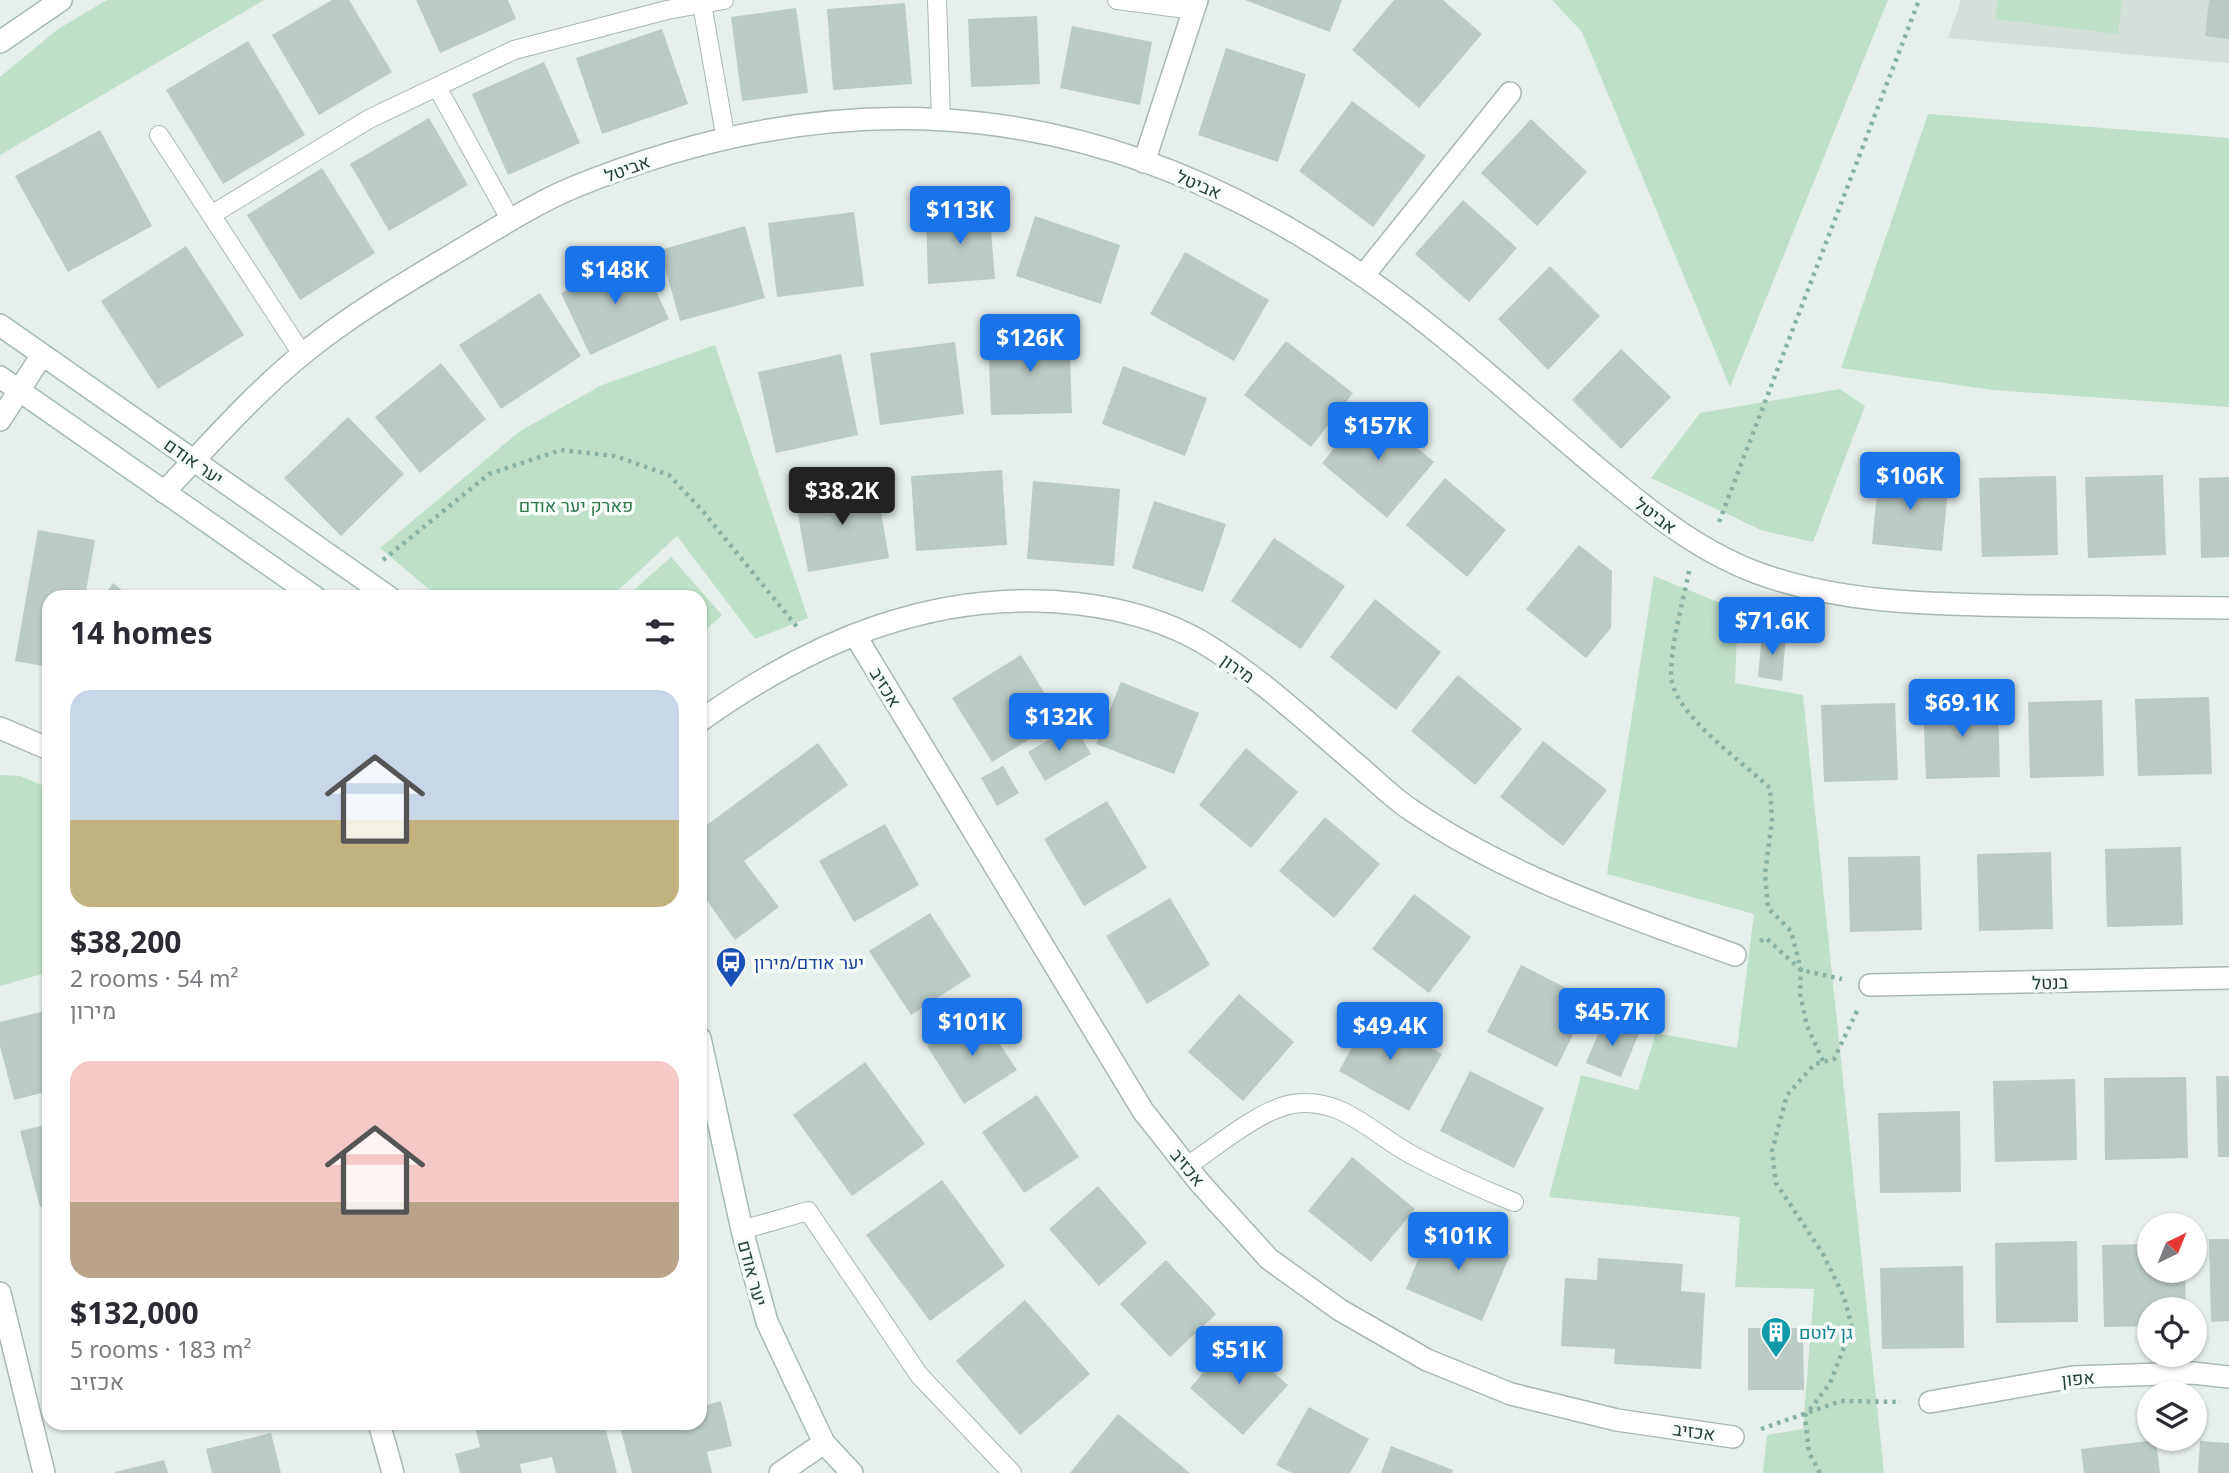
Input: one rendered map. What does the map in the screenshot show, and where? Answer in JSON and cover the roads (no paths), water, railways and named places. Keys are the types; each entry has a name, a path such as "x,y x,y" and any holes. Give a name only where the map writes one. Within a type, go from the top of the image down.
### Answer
{"street":[{"path":"0,42 61,0"},
{"path":"1144,162 1195,5"},
{"path":"1363,276 1510,93"},
{"name":"אביטל","path":"164,492 302,354 384,295 567,190 672,152 789,125 894,117 941,119 989,122 1113,149 1215,190 1287,227 1403,304 1630,494 1701,545 1755,572 1811,587 1916,604 2229,608"},
{"name":"יער אודם","path":"0,325 379,590"},
{"path":"0,420 42,355"},
{"path":"0,377 305,590"},
{"name":"מירון","path":"707,716 749,686 816,650 891,622 970,602 1042,600 1124,610 1201,642 1266,688 1409,809 1477,850 1553,889 1735,955"},
{"name":"אכזיב","path":"855,635 1143,1111 1187,1166 1269,1259 1340,1310 1427,1360 1511,1394 1617,1420 1733,1437"},
{"path":"0,728 42,746"},
{"name":"בנטל","path":"1870,985 2229,978"},
{"name":"יער אודם","path":"707,1073 742,1230 767,1322 824,1443 852,1473"},
{"path":"0,1293 44,1473"},
{"name":"אפון","path":"1930,1402 2073,1377 2192,1373 2229,1377"},
{"path":"381,1430 393,1473"},
{"path":"780,1473 824,1443"}],"lane":[{"path":"211,215 369,119 514,50 667,10 724,0"},
{"path":"937,0 941,119"},
{"path":"1116,0 1195,5"},
{"path":"702,4 726,140"},
{"path":"437,88 511,222"},
{"path":"159,135 302,354"},
{"path":"1187,1166 1257,1119 1291,1104 1322,1103 1362,1121 1400,1149 1461,1182 1514,1202"},
{"path":"742,1230 808,1211 919,1375 1012,1473"}],"place":[{"name":"יער אודם/מירון","path":"731,989"},
{"name":"גן לוטם","path":"1776,1359"}],"park label":[{"name":"פארק יער אודם","path":"576,505"}]}
